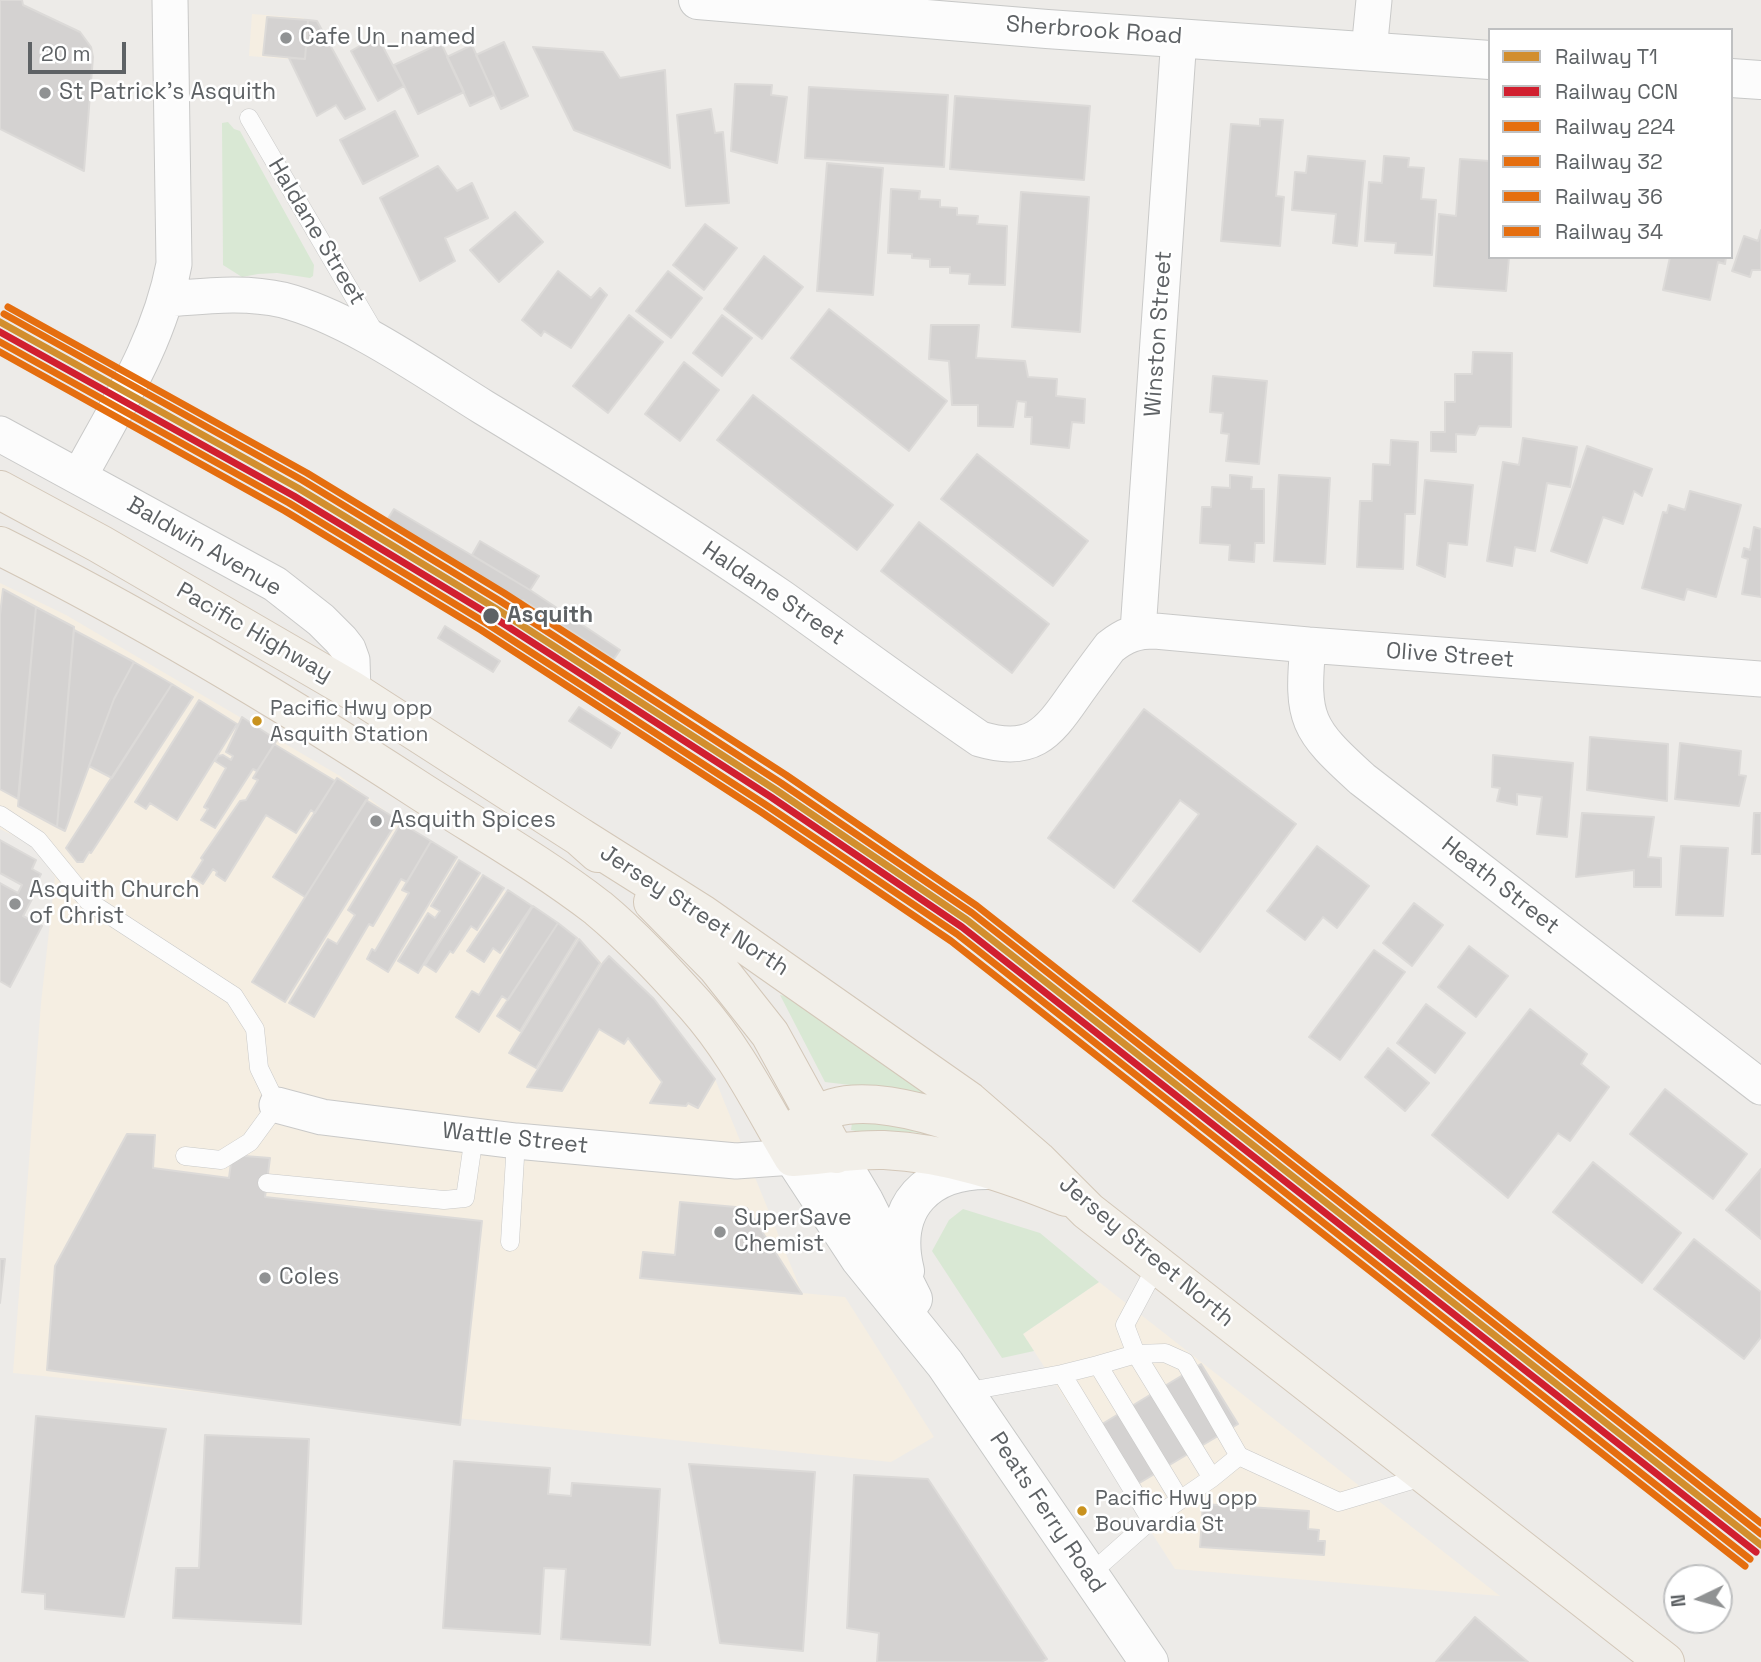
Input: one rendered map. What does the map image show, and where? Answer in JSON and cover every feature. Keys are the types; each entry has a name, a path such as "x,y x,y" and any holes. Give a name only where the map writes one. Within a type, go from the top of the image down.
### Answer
{"main road":[{"name":"Sherbrook Road","path":"698,0 1047,29 1488,60"},
{"path":"1733,78 1761,80"},
{"name":"Pacific Highway","path":"0,490 353,691 580,837 649,898 717,967 770,1034 836,1154"},
{"name":"Pacific Highway","path":"0,546 83,588 330,733 555,877 616,925 698,1008 755,1089 777,1151"},
{"path":"330,733 353,691"},
{"name":"Jersey Street North","path":"580,837 702,914 978,1107 1088,1211 1158,1263 1665,1662"},
{"path":"777,1151 815,1116 834,1108 856,1105 912,1111 954,1122 999,1139 1037,1160"},
{"path":"777,1151 836,1154 881,1150 936,1155 992,1170 1066,1197 1088,1211"},
{"name":"Peats Ferry Road","path":"777,1151 955,1378 1149,1662"},
{"name":"Peats Ferry Road","path":"836,1154 864,1201 955,1378"},
{"path":"914,1301 901,1246 907,1213 914,1199 928,1185 939,1179 970,1170 992,1170"}],"street":[{"path":"79,477 155,334 167,299 174,264 170,0"},
{"path":"1369,51 1374,0"},
{"name":"Winston Street","path":"1138,631 1179,37"},
{"name":"Haldane Street","path":"167,299 222,294 283,300 316,311 383,345 584,468 749,576 980,739 1013,744 1031,741 1048,731 1110,647 1123,636 1138,631"},
{"name":"Baldwin Avenue","path":"0,434 275,584 321,620 348,649 352,660 353,691"},
{"name":"Olive Street","path":"1138,631 1761,679"},
{"name":"Heath Street","path":"1308,645 1304,686 1306,707 1313,727 1326,746 1362,779 1761,1087"},
{"name":"Wattle Street","path":"277,1105 323,1117 516,1141 736,1161 777,1151"}],"lane":[{"name":"Haldane Street","path":"249,118 383,345"},
{"path":"0,816 38,840 88,901 234,996 255,1029 259,1068 277,1105 250,1142 221,1160 184,1156"},
{"path":"267,1183 444,1200 465,1198 474,1136"},
{"path":"510,1242 516,1141"},
{"path":"1158,1263 1125,1325 1136,1354 1212,1478"},
{"path":"955,1378 1062,1374 1136,1354 1165,1353 1185,1362 1239,1457 1339,1502 1426,1476"},
{"path":"1098,1365 1180,1500"},
{"path":"1062,1374 1151,1520"},
{"path":"1089,1574 1151,1520 1239,1457"}],"shaded area":[{"name":"Cafe Un_named","path":"252,14 304,18 300,60 249,56"},
{"path":"0,583 66,615 340,776 401,823 579,939 715,1079 802,1293 845,1297 934,1437 891,1462 13,1373 41,1003 55,877 35,846 0,829"},
{"path":"1099,1282 1500,1596 1175,1569 1023,1334"}],"green space":[{"path":"228,122 240,131 314,265 313,276 310,278 277,273 242,277 223,265 222,123"},
{"path":"780,995 785,996 925,1094 825,1082"},
{"path":"869,1119 945,1137 912,1132 851,1130 852,1123"},
{"path":"963,1209 1040,1233 1099,1282 1023,1334 1034,1351 1002,1358 932,1251 949,1220"}],"building":[{"name":"St Patrick's Asquith","path":"0,0 22,0 23,5 80,32 91,47 93,57 84,171 0,129"},
{"name":"Cafe Un_named","path":"267,17 308,20 305,59 263,55"},
{"path":"308,20 317,21 365,109 345,119 336,105 317,116 289,58 305,59"},
{"path":"377,36 404,86 378,101 351,51"},
{"path":"504,42 528,96 501,109 476,55"},
{"path":"441,43 464,92 418,114 394,65"},
{"path":"472,45 494,95 470,106 447,57"},
{"path":"533,47 603,52 620,78 665,70 670,168 574,130"},
{"path":"735,84 772,85 771,95 787,97 777,163 731,151"},
{"path":"809,87 948,95 944,167 805,158"},
{"path":"955,96 1090,106 1084,180 950,169"},
{"path":"711,109 715,133 723,132 729,203 686,206 677,115"},
{"path":"395,111 418,156 363,184 340,140"},
{"path":"1260,119 1283,120 1276,196 1284,197 1280,246 1221,241 1231,124 1260,126"},
{"path":"1308,156 1365,161 1357,246 1333,243 1336,214 1292,210 1295,172 1306,173"},
{"path":"1384,156 1409,158 1408,167 1424,168 1421,199 1436,200 1432,255 1395,253 1396,243 1365,241 1369,182 1382,183"},
{"path":"1460,159 1488,161 1488,259 1509,259 1506,291 1434,286 1439,214 1456,216"},
{"path":"827,163 883,168 873,295 817,291"},
{"path":"438,166 457,191 472,183 488,218 445,238 455,261 420,281 380,198"},
{"path":"891,189 920,191 919,199 940,200 940,207 957,208 957,215 978,216 977,224 1007,226 1005,285 969,284 970,274 950,273 950,267 930,267 930,259 912,258 912,254 888,253"},
{"path":"1021,192 1089,197 1080,332 1012,327"},
{"path":"515,212 543,242 499,282 470,250"},
{"path":"705,224 737,248 704,290 673,265"},
{"path":"1761,230 1761,270 1752,270 1750,277 1732,271 1744,236 1758,241"},
{"path":"764,256 803,287 762,339 724,309"},
{"path":"1670,259 1726,259 1725,264 1718,262 1710,300 1663,290"},
{"path":"558,271 591,298 600,288 607,295 571,348 544,331 541,336 522,320"},
{"path":"668,271 702,298 671,338 636,311"},
{"path":"829,309 947,401 909,451 791,358"},
{"path":"629,315 663,342 608,413 573,386"},
{"path":"722,315 752,338 722,376 693,353"},
{"path":"931,325 979,325 976,358 1025,361 1028,377 1057,379 1056,396 1085,399 1084,423 1072,422 1069,448 1031,444 1032,417 1025,417 1026,402 1017,401 1013,427 978,426 978,405 952,405 949,361 929,359"},
{"path":"1473,352 1512,353 1511,427 1479,426 1475,435 1456,434 1456,452 1431,451 1431,432 1445,432 1445,402 1455,402 1455,374 1472,374"},
{"path":"684,362 719,390 680,441 645,414"},
{"path":"1213,376 1267,381 1259,464 1226,461 1229,434 1221,433 1223,413 1210,412"},
{"path":"753,395 893,505 857,550 717,440"},
{"path":"1523,438 1577,447 1570,487 1547,483 1535,551 1515,547 1512,566 1487,561 1503,462 1519,465"},
{"path":"1391,440 1418,442 1415,514 1405,514 1403,569 1357,567 1360,501 1372,501 1373,464 1390,465"},
{"path":"1587,446 1652,469 1642,496 1634,491 1623,524 1603,517 1587,563 1551,551"},
{"path":"977,454 1088,541 1053,586 941,499"},
{"path":"1230,475 1252,477 1251,489 1264,489 1264,543 1255,543 1254,562 1229,560 1230,545 1200,543 1202,507 1211,507 1212,487 1230,488"},
{"path":"1279,475 1330,478 1325,564 1274,561"},
{"path":"1425,480 1473,485 1467,545 1448,543 1445,577 1417,565"},
{"path":"1690,491 1741,505 1716,597 1687,589 1684,600 1642,588 1663,512 1667,513 1669,505 1685,510"},
{"path":"394,509 530,590 620,650 614,659 523,600 519,605 478,579 480,575 387,520"},
{"path":"919,522 1049,624 1012,673 881,571"},
{"path":"1754,527 1761,529 1761,597 1742,594 1748,559 1742,557 1744,548 1750,550"},
{"path":"480,541 539,576 530,590 472,555"},
{"path":"3,589 36,607 18,799 0,789 0,615"},
{"path":"36,607 74,627 57,827 18,806"},
{"path":"445,626 500,661 493,672 438,638"},
{"path":"74,630 134,662 114,699 65,831 57,827"},
{"path":"134,662 172,684 112,778 89,766 114,699"},
{"path":"172,684 193,697 91,853 89,852 83,862 77,862 66,848"},
{"path":"199,700 237,724 177,820 150,803 146,809 135,802"},
{"path":"579,707 620,733 611,748 569,721"},
{"path":"1144,709 1296,824 1200,952 1133,901 1199,814 1180,800 1114,888 1048,838"},
{"path":"242,717 277,740 257,771 253,769 215,828 201,820 208,809 204,807 226,768 215,761 218,756 223,755 231,760 233,756 226,752"},
{"path":"1590,737 1668,744 1667,801 1587,790"},
{"path":"1680,743 1741,751 1739,775 1746,776 1739,806 1675,799"},
{"path":"274,744 335,781 315,813 311,810 296,833 266,815 225,881 216,875 217,872 213,869 203,884 192,877 203,860 201,858 240,801 246,800 258,780 253,778"},
{"path":"1493,755 1573,763 1567,837 1537,834 1542,797 1517,794 1517,805 1497,801 1500,788 1492,787"},
{"path":"337,778 368,798 305,897 273,877"},
{"path":"366,800 398,820 285,1002 252,982"},
{"path":"1582,813 1654,817 1648,857 1661,858 1661,887 1634,887 1634,870 1576,877"},
{"path":"1754,813 1761,813 1761,854 1752,854"},
{"path":"401,823 431,841 407,882 401,879 373,926 369,924 314,1017 289,1003 328,939 337,944 355,915 348,910"},
{"name":"Asquith Church of Christ","path":"0,840 36,860 32,869 41,874 37,882 40,884 23,916 42,926 10,987 0,981 0,883 18,893 22,885 0,873"},
{"path":"431,841 457,857 388,972 367,959 372,949 375,951 409,893 402,890"},
{"path":"1317,846 1369,886 1337,928 1323,917 1305,940 1267,911"},
{"path":"1681,846 1728,848 1723,916 1676,915"},
{"path":"459,860 480,873 418,973 398,961 428,913 435,918 440,911 431,906"},
{"path":"483,875 504,888 477,930 471,926 436,972 425,965"},
{"path":"508,890 532,906 500,953 493,948 484,962 467,951"},
{"path":"1414,903 1443,925 1412,966 1383,943"},
{"path":"533,906 558,923 508,1000 502,996 479,1032 456,1017 472,991 479,995"},
{"path":"558,923 577,938 520,1031 497,1016"},
{"path":"579,939 600,963 536,1068 509,1053"},
{"path":"1469,946 1508,976 1476,1017 1438,987"},
{"path":"1374,950 1405,972 1340,1060 1309,1037"},
{"path":"609,956 654,999 715,1079 698,1108 688,1103 686,1106 650,1103 662,1082 628,1038 624,1044 599,1029 562,1091 527,1087"},
{"path":"1426,1004 1465,1033 1435,1073 1397,1043"},
{"path":"1530,1009 1587,1054 1581,1064 1609,1087 1570,1141 1558,1133 1508,1198 1432,1135"},
{"path":"1388,1048 1429,1083 1405,1111 1365,1077"},
{"path":"1665,1089 1747,1154 1713,1199 1630,1134"},
{"name":"Coles","path":"127,1134 155,1135 153,1168 229,1178 232,1155 270,1158 265,1197 482,1221 460,1425 47,1370 55,1266"},
{"path":"1593,1162 1681,1233 1642,1283 1553,1212"},
{"path":"1761,1169 1761,1239 1726,1210"},
{"name":"SuperSave Chemist","path":"680,1202 747,1208 802,1294 640,1278 643,1252 675,1255"},
{"path":"1694,1239 1761,1292 1761,1337 1744,1359 1654,1289"},
{"path":"0,1259 5,1259 0,1303"},
{"path":"1201,1364 1238,1424 1126,1491 1089,1432"},
{"path":"36,1416 166,1429 124,1617 45,1609 45,1594 22,1592"},
{"path":"205,1435 309,1439 301,1624 173,1618 176,1568 199,1568"},
{"path":"454,1461 550,1468 548,1494 571,1496 572,1483 660,1489 650,1645 561,1639 566,1569 544,1568 540,1634 443,1628"},
{"path":"689,1464 815,1472 803,1651 720,1643"},
{"path":"854,1475 928,1479 1047,1659 1041,1662 877,1662 879,1633 847,1628"},
{"path":"1203,1504 1309,1511 1308,1529 1319,1530 1318,1541 1325,1541 1324,1555 1200,1547"},
{"path":"1475,1617 1528,1662 1436,1662"}],"rail line":[{"name":"36","path":"8,307 307,473 504,593 786,775 977,906 1761,1523"},
{"name":"224","path":"4,314 302,480 500,601 781,783 972,913 1761,1534"},
{"name":"T1","path":"0,322 298,488 495,608 776,790 967,920 1761,1545"},
{"name":"CCN","path":"0,332 294,496 490,615 771,797 962,927 1756,1552"},
{"name":"32","path":"0,342 289,503 486,623 766,805 957,934 1750,1559"},
{"name":"34","path":"0,352 285,511 481,630 761,812 951,941 1745,1566"}],"place":[{"name":"Cafe Un_named","path":"286,38"},
{"name":"St Patrick's Asquith","path":"45,93"},
{"name":"Asquith","path":"491,616"},
{"name":"Pacific Hwy opp Asquith Station","path":"257,721"},
{"name":"Asquith Spices","path":"376,821"},
{"name":"Asquith Church of Christ","path":"15,904"},
{"name":"SuperSave Chemist","path":"720,1232"},
{"name":"Coles","path":"265,1278"},
{"name":"Pacific Hwy opp Bouvardia St","path":"1082,1511"}]}
